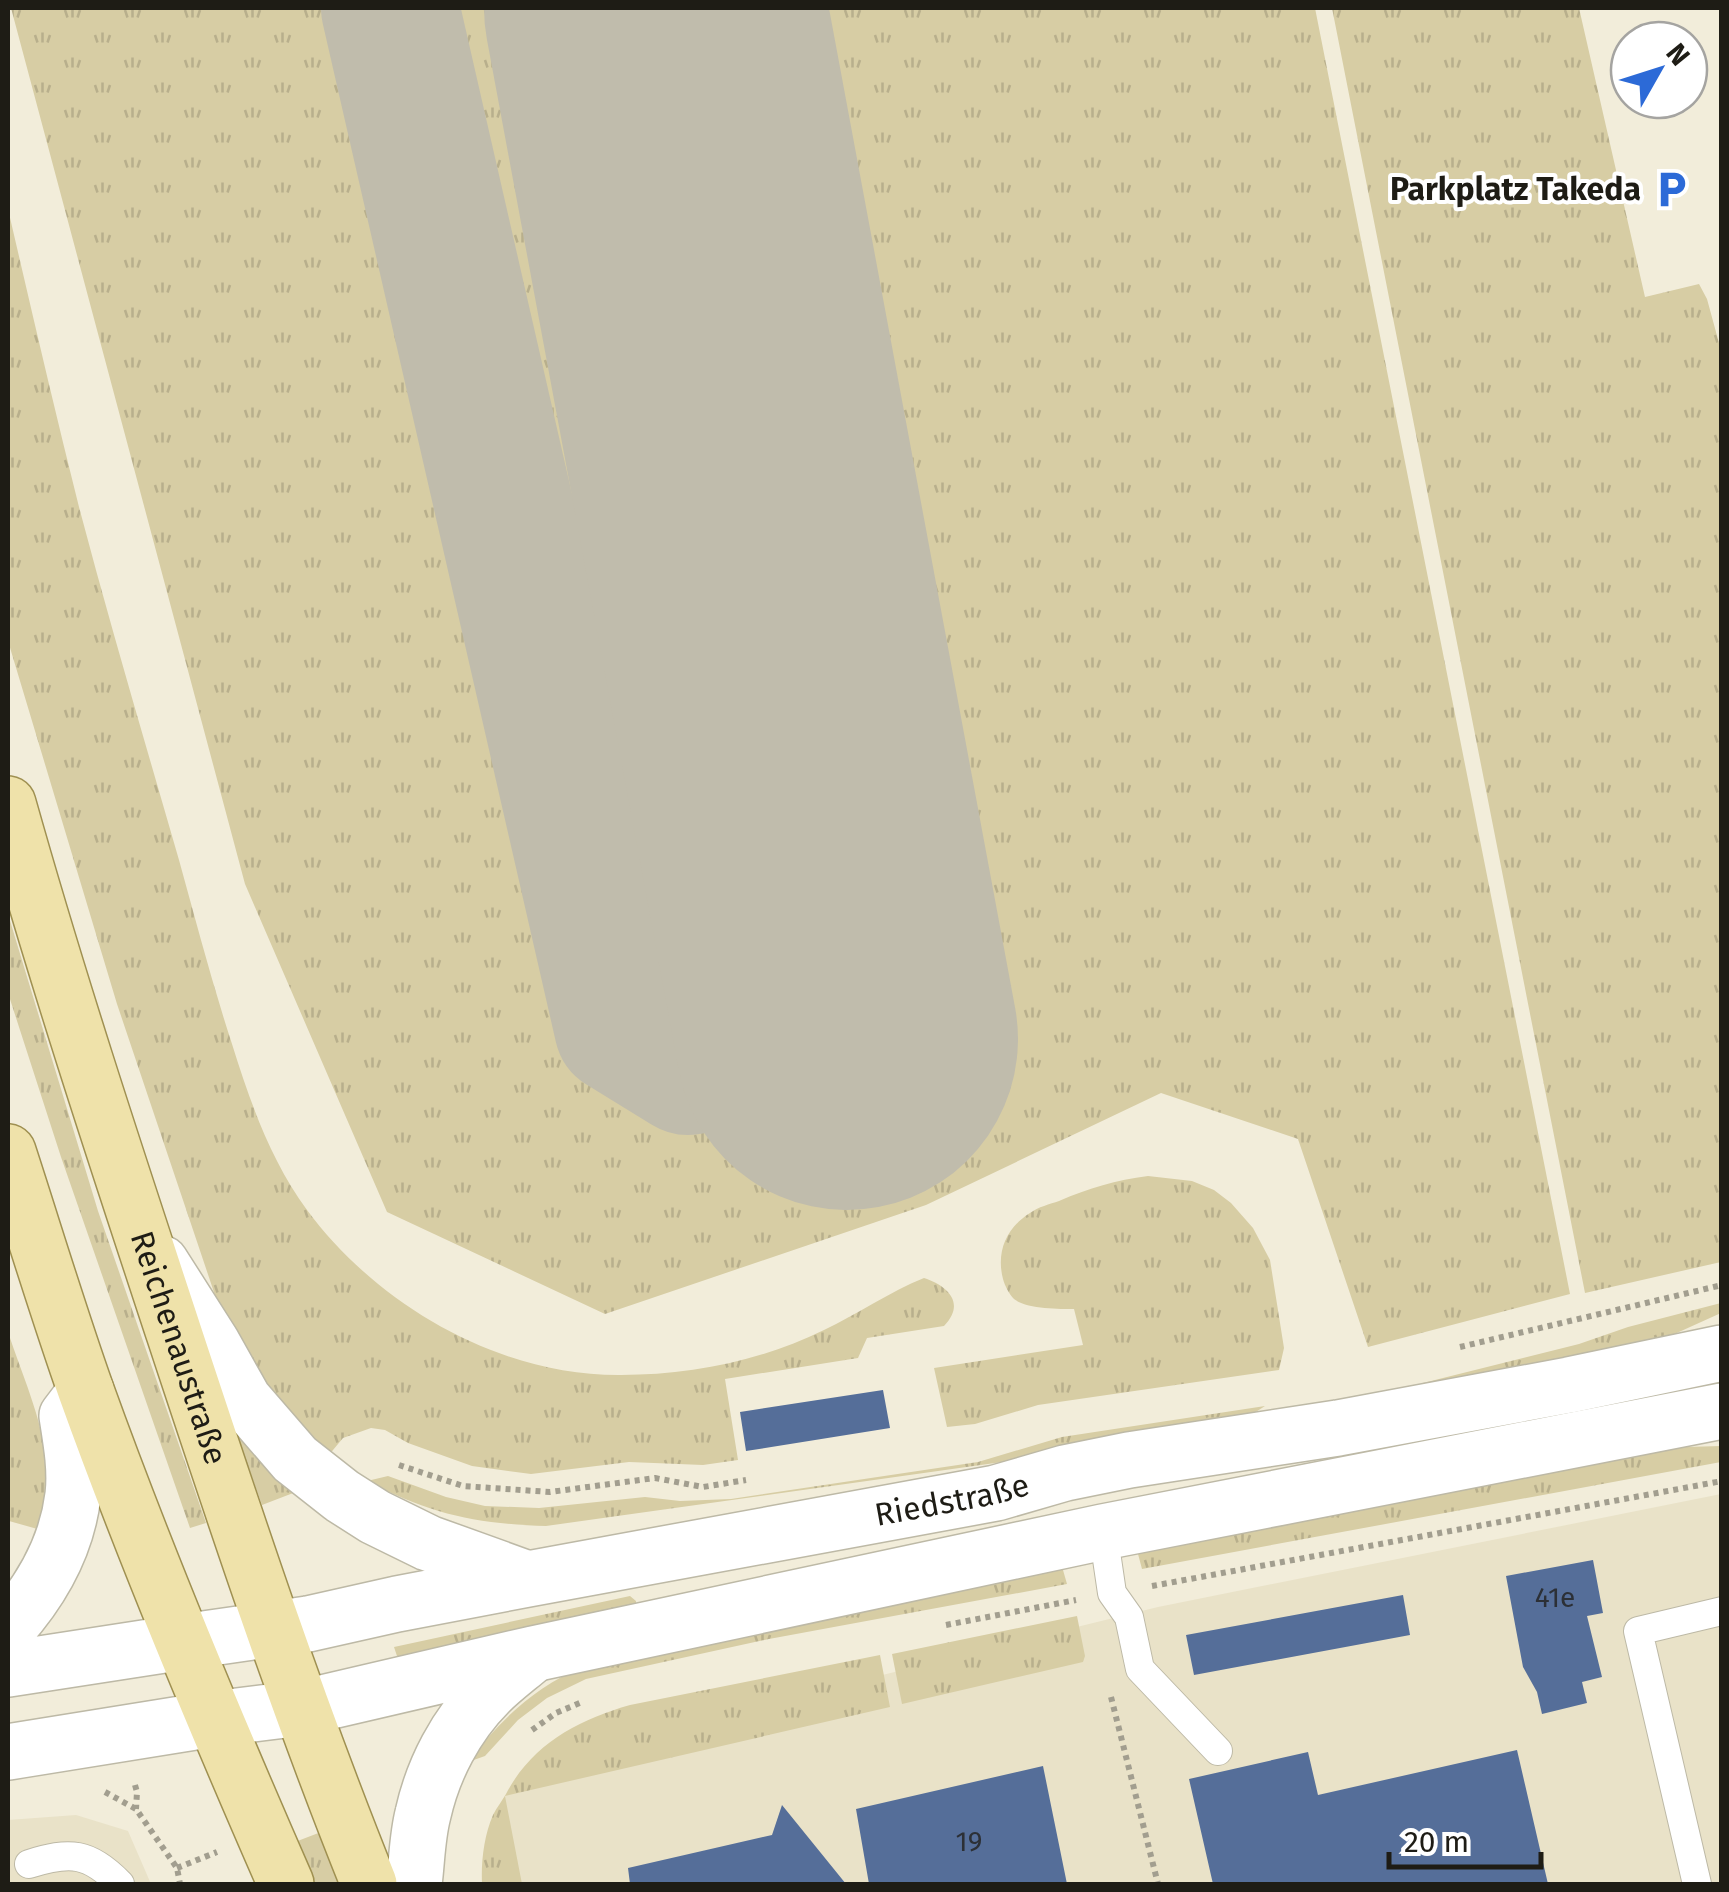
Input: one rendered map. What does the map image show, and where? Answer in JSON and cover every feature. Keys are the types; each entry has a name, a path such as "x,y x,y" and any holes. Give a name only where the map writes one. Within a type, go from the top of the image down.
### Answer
{"main road":[{"name":"Reichenaustraße","path":"8,804 109,1140 241,1538 369,1884"},
{"path":"8,1152 86,1391 213,1718 286,1884"}],"street":[{"path":"141,1231 244,1400 295,1459 375,1518 428,1543 528,1579"},
{"name":"Riedstraße","path":"8,1670 274,1630 975,1497 1130,1460 1338,1428 1722,1353"},
{"path":"8,1628 49,1572 65,1534 74,1493 66,1416 86,1391"},
{"name":"Riedstraße","path":"8,1752 213,1718 301,1708 1102,1532 1722,1411"},
{"path":"414,1884 422,1818 432,1779 444,1754 488,1693 534,1654"}],"lane":[{"path":"1102,1532 1112,1593 1129,1616 1140,1669 1218,1751"},
{"path":"1697,1884 1638,1631 1722,1611"},
{"path":"29,1864 66,1854 80,1856 120,1884"}],"path":[{"path":"1458,1347 1722,1286"},
{"path":"392,1462 463,1486 550,1492 655,1478 703,1486 762,1478"},
{"path":"1112,1593 1722,1481"},
{"path":"1111,1680 1111,1698 1158,1884"},
{"path":"529,1732 556,1713 597,1695"},
{"path":"136,1809 176,1868 180,1884"}],"shaded area":[{"path":"1721,1494 1721,1884 488,1884 505,1796 579,1750 1158,1607"},
{"path":"76,1815 128,1831 151,1884 8,1884 8,1820"}],"green space":[{"path":"11,8 1315,8 1570,1294 1368,1347 1298,1139 1161,1093 926,1205 605,1314 387,1212 245,884"},
{"path":"1332,8 1579,8 1645,297 1699,284 1707,299 1722,354 1721,1262 1585,1293"},
{"path":"8,209 79,507 246,1088 272,1151 294,1191 336,1245 406,1305 445,1329 487,1349 576,1372 673,1372 750,1358 824,1330 924,1278 947,1291 954,1303 944,1326 867,1338 858,1358 725,1379 738,1460 703,1465 629,1462 531,1474 472,1466 408,1443 385,1430 371,1428 343,1438 328,1456 292,1423 223,1319 117,1004 8,641"},
{"path":"8,914 98,1211 206,1523 190,1528 8,993"},
{"path":"1148,1176 1192,1181 1214,1190 1253,1228 1270,1260 1284,1348 1279,1370 1038,1405 975,1424 947,1427 934,1368 1083,1345 1074,1309 1026,1305 1007,1290 1001,1259 1009,1233 1030,1213 1044,1206 1103,1185"},
{"path":"1721,1303 1721,1313 1648,1346 1448,1390 1423,1383 1579,1344"},
{"path":"8,1332 44,1444 47,1477 41,1530 8,1518"},
{"path":"1265,1406 1248,1417 1195,1435 546,1526 454,1515 412,1502 367,1481 388,1476 485,1506 539,1508 645,1497 680,1501 731,1499 978,1462 1062,1437"},
{"path":"236,1432 301,1490 262,1505"},
{"path":"1721,1446 1721,1462 1142,1569 1138,1554 1153,1540 1649,1448"},
{"path":"1059,1556 1067,1584 769,1639 586,1679 547,1698 518,1720 485,1756 468,1762 519,1707 582,1667"},
{"path":"630,1596 636,1605 399,1662 394,1647"},
{"path":"1077,1616 1083,1662 902,1704 892,1654"},
{"path":"880,1655 890,1707 505,1796 522,1884 482,1884 485,1840 496,1809 529,1761 558,1736 592,1718 630,1705"},
{"path":"321,1832 342,1884 314,1884 295,1842"}],"building":[{"path":"883,1390 890,1428 746,1451 740,1412"},
{"path":"1593,1560 1603,1613 1587,1616 1602,1677 1582,1682 1587,1703 1542,1714 1537,1692 1523,1667 1506,1576"},
{"path":"1403,1595 1410,1635 1194,1675 1186,1635"},
{"path":"1517,1750 1548,1884 1213,1884 1189,1779 1308,1752 1318,1795"},
{"path":"1043,1766 1067,1884 869,1884 856,1809"},
{"path":"782,1805 846,1884 630,1884 628,1868 772,1835"}],"taxiway":[{"path":"390,8 623,1026 688,1066 847,1039"}],"runway":[{"path":"655,8 847,1039"}],"place":[{"name":"Parkplatz Takeda","path":"1671,189"}]}
